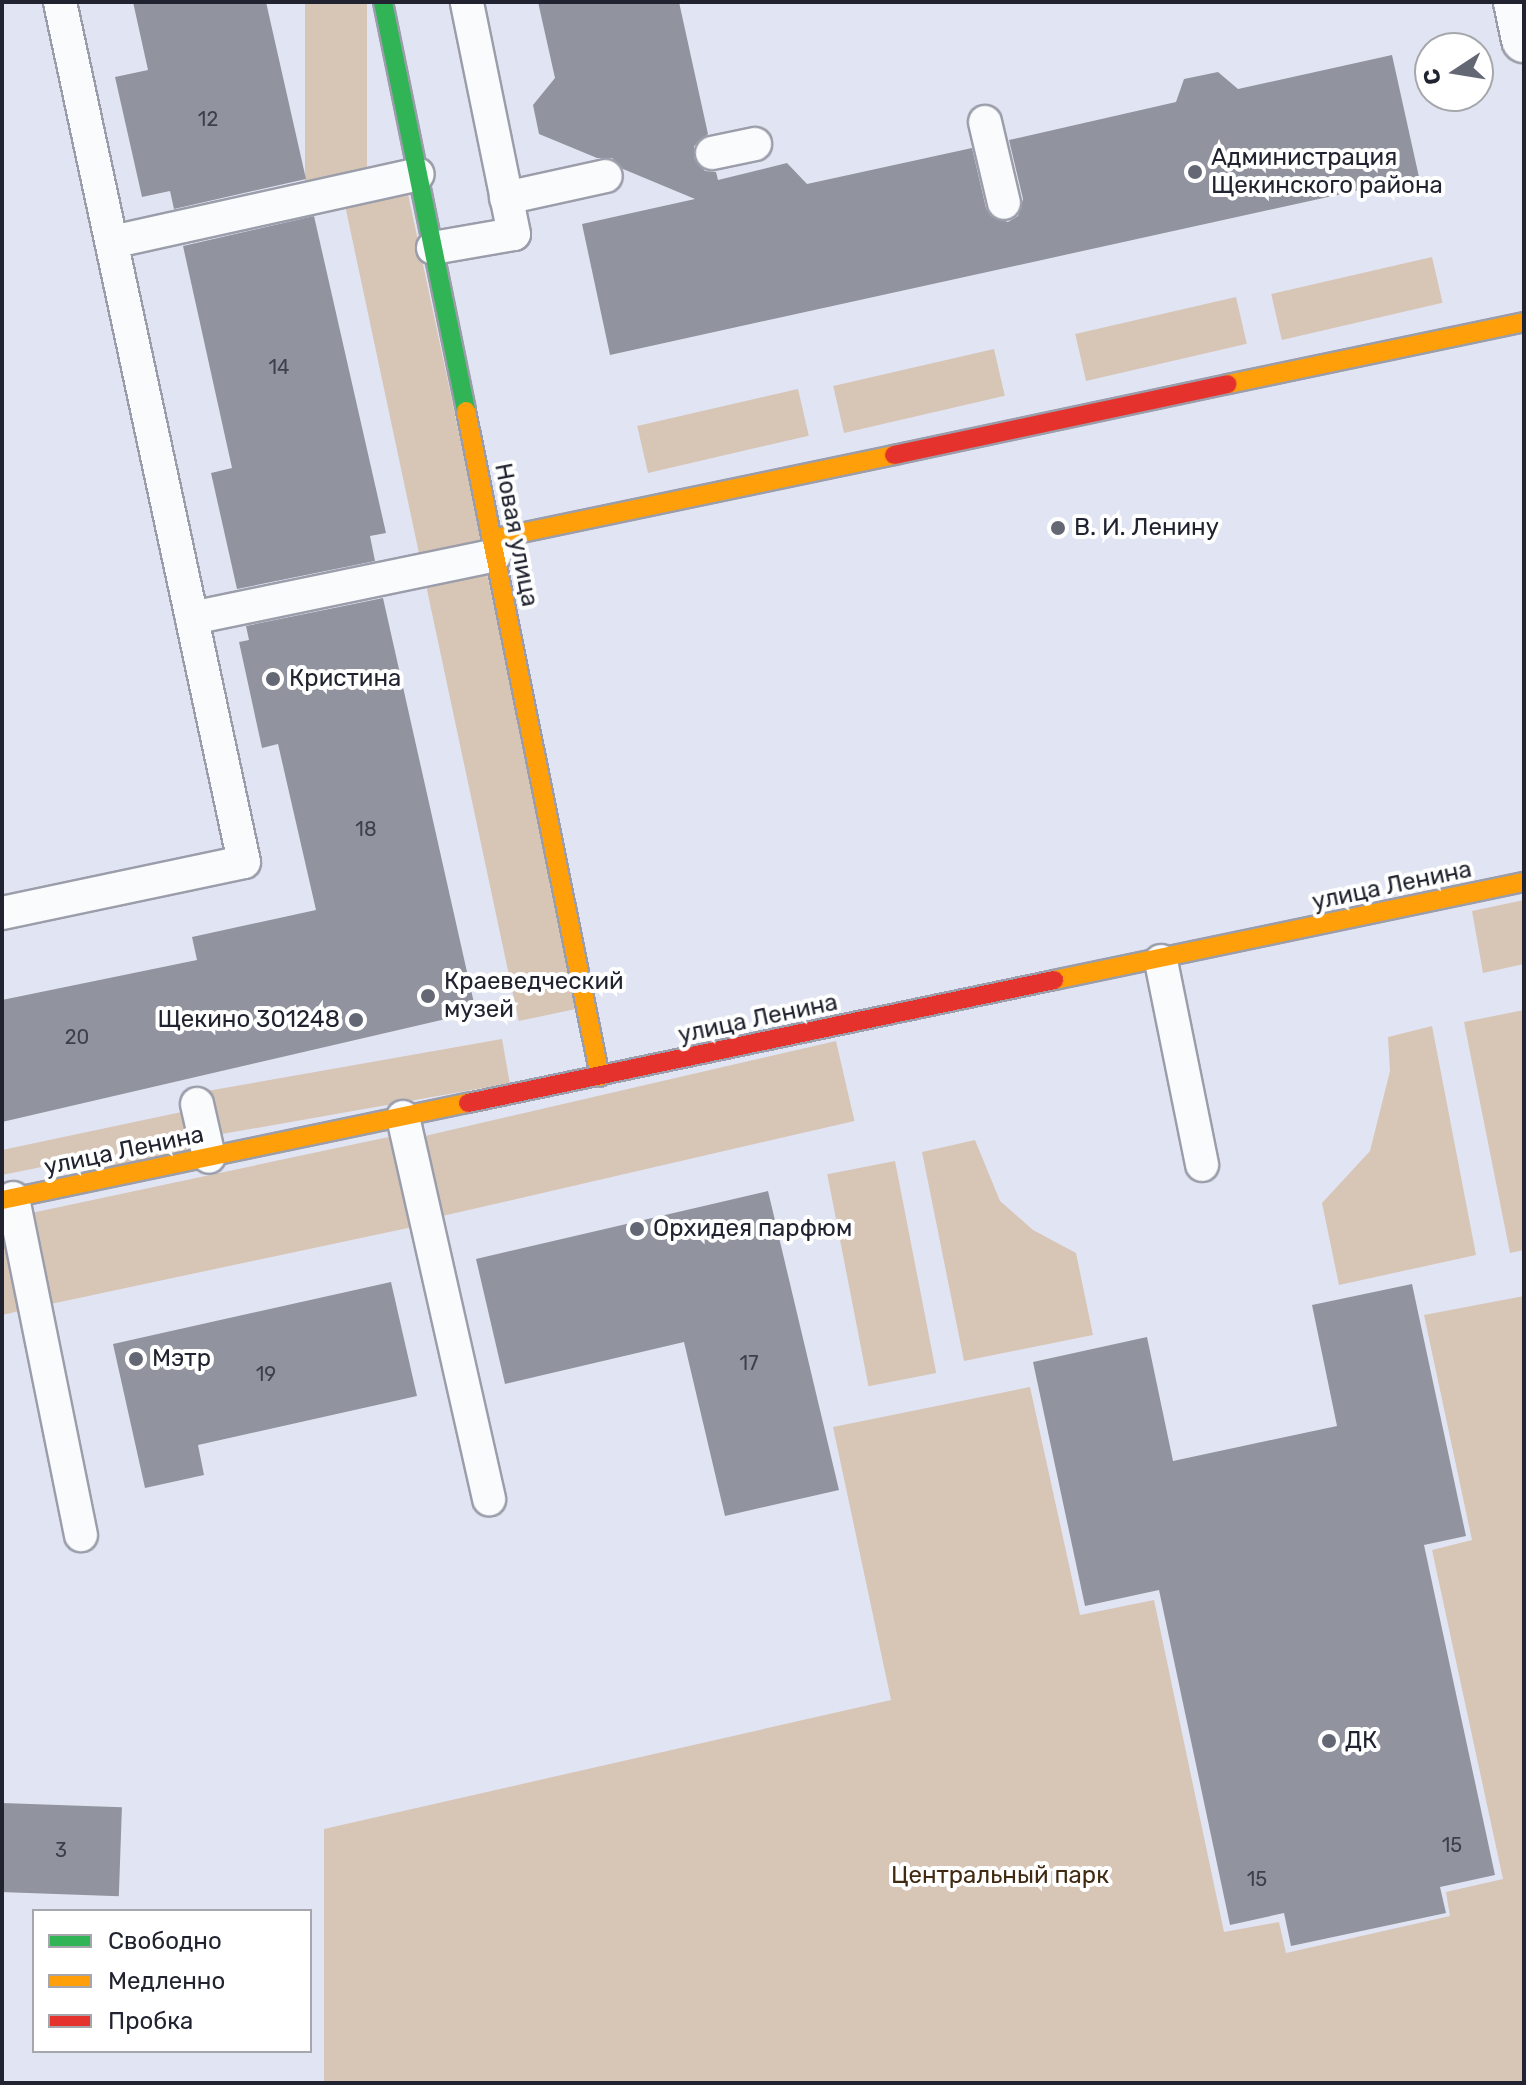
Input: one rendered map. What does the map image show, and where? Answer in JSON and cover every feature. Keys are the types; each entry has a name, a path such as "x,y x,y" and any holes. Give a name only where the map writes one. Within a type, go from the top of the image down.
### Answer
{"street":[{"name":"Новая улица","path":"383,2 600,1077"},
{"path":"1516,2 1524,40"},
{"path":"494,547 1524,322"},
{"name":"улица Ленина","path":"7,1199 1161,961 1524,882"}],"lane":[{"path":"2,913 244,862 60,2"},
{"path":"433,248 514,234 467,2"},
{"path":"985,122 1004,203"},
{"path":"712,153 755,144"},
{"path":"112,242 418,174"},
{"path":"506,198 606,176"},
{"path":"192,618 494,547"},
{"path":"1161,961 1202,1165"},
{"path":"197,1104 209,1157"},
{"path":"403,1117 489,1499"},
{"path":"7,1199 81,1535"}],"green space":[{"path":"305,2 367,2 367,185 305,185"},
{"path":"407,189 484,549 421,562 344,202"},
{"path":"1432,257 1443,303 1282,340 1271,294"},
{"path":"1236,297 1247,344 1086,381 1075,334"},
{"path":"994,349 1005,396 844,433 833,386"},
{"path":"798,389 809,436 648,473 637,426"},
{"path":"486,569 579,1008 519,1021 425,582"},
{"path":"1524,900 1524,964 1483,973 1472,911"},
{"path":"1524,1010 1524,1250 1510,1253 1464,1022"},
{"path":"1432,1026 1476,1255 1339,1285 1322,1203 1370,1151 1390,1071 1388,1037"},
{"path":"502,1039 510,1083 210,1136 203,1092"},
{"path":"836,1041 854,1121 434,1218 415,1138"},
{"path":"191,1110 199,1149 91,1172 81,1159 2,1175 2,1150"},
{"path":"398,1135 417,1226 44,1305 24,1214"},
{"path":"975,1140 1000,1201 1033,1230 1076,1253 1093,1335 964,1361 922,1152"},
{"path":"895,1161 936,1373 868,1386 827,1174"},
{"path":"2,1217 24,1310 2,1315"},
{"name":"Центральный парк","path":"1524,1296 1524,2083 324,2083 324,1829 891,1700 833,1427 1030,1387 1080,1615 1154,1600 1224,1932 1279,1922 1286,1953 1450,1916 1446,1892 1503,1879 1432,1550 1472,1540 1424,1315"}],"building":[{"path":"133,2 266,2 306,179 174,209 170,191 142,197 115,77 148,70"},
{"path":"538,2 679,2 708,134 694,146 694,158 705,171 716,172 718,180 787,163 807,184 972,148 986,208 991,216 1008,222 1018,216 1023,199 1009,140 1176,102 1184,79 1218,72 1238,89 1392,55 1419,177 610,355 582,224 695,199 623,169 612,158 597,158 539,134 533,105 555,78"},
{"path":"314,216 386,533 370,536 375,561 237,589 211,473 232,468 183,246"},
{"path":"383,598 476,1012 2,1122 2,1000 197,960 192,937 316,910 278,744 262,748 239,642 249,640 246,626"},
{"path":"768,1191 839,1490 725,1516 684,1342 505,1384 476,1259"},
{"path":"391,1282 417,1396 198,1445 204,1475 145,1488 113,1344"},
{"name":"ДК","path":"1412,1284 1466,1536 1424,1545 1495,1875 1440,1887 1446,1913 1291,1946 1284,1913 1230,1925 1159,1590 1085,1606 1033,1362 1147,1337 1173,1461 1337,1426 1312,1305"},
{"path":"2,1803 122,1807 119,1896 2,1892"}],"traffic: fast":[{"path":"383,2 466,411"}],"traffic: slow":[{"path":"1228,384 1524,322"},
{"path":"466,411 600,1077"},
{"path":"492,539 894,455"},
{"path":"1054,980 1524,882"},
{"path":"2,1200 468,1103"}],"traffic: jam":[{"path":"894,455 1228,384"},
{"path":"468,1103 1054,980"}],"place":[{"name":"Администрация Щекинского района","path":"1195,172"},
{"name":"В. И. Ленину","path":"1058,528"},
{"name":"Кристина","path":"273,679"},
{"name":"Краеведческий музей","path":"428,996"},
{"name":"Щекино 301248","path":"356,1020"},
{"name":"Орхидея парфюм","path":"637,1229"},
{"name":"Мэтр","path":"136,1359"},
{"name":"ДК","path":"1329,1741"}]}
